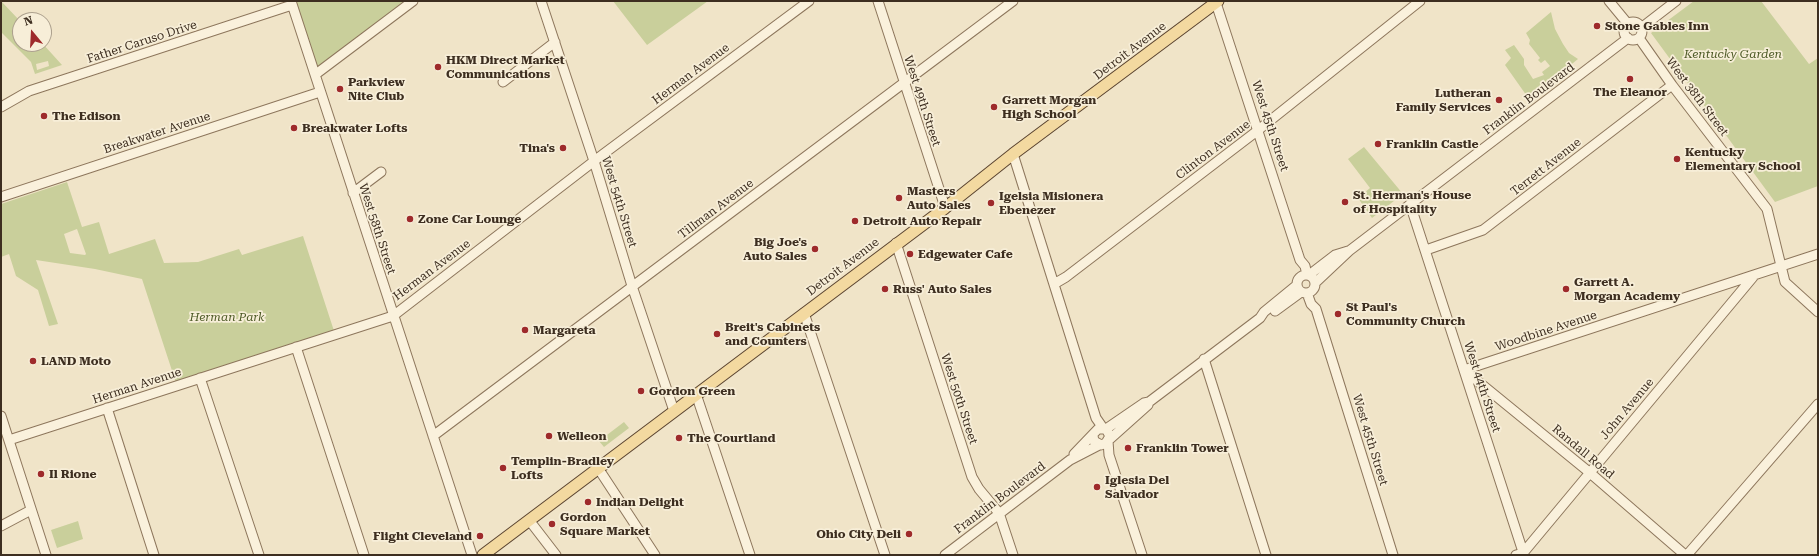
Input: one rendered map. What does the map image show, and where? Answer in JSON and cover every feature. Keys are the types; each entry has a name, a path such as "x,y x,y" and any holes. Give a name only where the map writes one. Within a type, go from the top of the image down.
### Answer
{"main road":[{"name":"Detroit Avenue","path":"483,555 945,208 1013,154 1216,2"}],"street":[{"path":"316,74 413,1"},
{"name":"West 54th Street","path":"541,1 594,162 632,286 674,411"},
{"name":"Herman Avenue","path":"9,440 392,316 809,1"},
{"name":"West 49th Street","path":"878,1 945,208"},
{"name":"Tillman Avenue","path":"433,436 1013,1"},
{"name":"Clinton Avenue","path":"1054,284 1066,277 1257,131 1420,1"},
{"path":"1609,1 1628,24"},
{"path":"1641,28 1676,1"},
{"name":"West 45th Street","path":"1216,2 1300,260 1305,266 1306,284 1311,304 1316,309 1393,555"},
{"name":"West 58th Street","path":"292,3 316,74 320,92 392,316 472,555"},
{"name":"Father Caruso Drive","path":"1,107 29,91 292,3"},
{"path":"1635,23 1641,28 1642,34 1639,38 1633,40 1628,38 1624,31 1628,24 1635,23"},
{"name":"Franklin Boulevard","path":"945,555 1070,460 1104,442 1147,407 1149,402 1260,318 1264,312 1306,284 1335,256 1349,251 1628,38"},
{"name":"West 38th Street","path":"1639,38 1672,85 1766,210 1785,282 1818,312"},
{"path":"503,82 555,42"},
{"name":"Terrett Avenue","path":"1426,250 1483,230 1672,85"},
{"name":"Breakwater Avenue","path":"1,196 320,92"},
{"path":"1013,154 1096,418 1099,431 1094,441 1104,442"},
{"path":"353,193 381,172"},
{"name":"West 44th Street","path":"1410,204 1426,250 1521,554"},
{"name":"West 50th Street","path":"896,244 972,477 978,489 999,513 1013,555"},
{"name":"Woodbine Avenue","path":"1464,370 1753,277 1818,254"},
{"name":"John Avenue","path":"1521,554 1753,277"},
{"path":"804,313 885,555"},
{"path":"296,347 364,555"},
{"path":"1204,359 1266,555"},
{"name":"Randall Road","path":"1464,370 1589,472 1686,555"},
{"path":"200,378 259,555"},
{"path":"696,394 750,555"},
{"name":"Franklin Boulevard","path":"1070,460 1072,455 1099,431 1144,402 1149,402"},
{"path":"1686,555 1818,404"},
{"path":"107,408 154,555"},
{"path":"1,416 46,555"},
{"path":"1099,431 1109,433 1104,442"},
{"path":"1104,442 1142,555"},
{"path":"598,468 655,555"},
{"path":"1,526 31,510"},
{"path":"529,520 556,555"}],"green space":[{"path":"1,1 12,13 12,43 1,32"},
{"path":"291,1 413,1 316,74"},
{"path":"613,1 708,1 647,45"},
{"name":"Kentucky Garden","path":"1694,1 1761,1 1809,64 1818,58 1818,186 1775,202 1651,33"},
{"path":"1551,12 1555,29 1563,44 1569,53 1578,59 1529,99 1505,65 1511,58 1505,50 1514,45 1524,59 1524,65 1533,79 1544,75 1542,72 1550,66 1545,60 1541,63 1538,60 1540,58 1529,44 1530,40 1526,33"},
{"path":"21,52 50,52 62,65 35,74 31,62","holes":["48,61 49,66 37,70 36,64"]},
{"path":"1364,147 1403,194 1372,218 1358,198 1370,188 1348,159"},
{"name":"Herman Park","path":"67,182 82,227 99,222 109,254 155,239 164,263 198,262 239,249 242,255 303,236 335,334 177,386 142,279 95,269 36,260 58,324 49,326 38,290 16,276 9,254 1,257 1,204","holes":["77,229 86,254 70,253 64,234"]},
{"path":"624,422 629,428 604,447 599,441"},
{"path":"78,521 83,539 57,548 51,530"}],"place":[{"name":"Stone Gables Inn","path":"1597,26"},
{"name":"HKM Direct Market Communications","path":"438,67"},
{"name":"The Eleanor","path":"1630,79"},
{"name":"Parkview Nite Club","path":"340,89"},
{"name":"Lutheran Family Services","path":"1499,100"},
{"name":"Garrett Morgan High School","path":"994,107"},
{"name":"The Edison","path":"44,116"},
{"name":"Breakwater Lofts","path":"294,128"},
{"name":"Franklin Castle","path":"1378,144"},
{"name":"Tina's","path":"563,148"},
{"name":"Kentucky Elementary School","path":"1677,159"},
{"name":"Masters Auto Sales","path":"899,198"},
{"name":"St. Herman's House of Hospitality","path":"1345,202"},
{"name":"Igelsia Misionera Ebenezer","path":"991,203"},
{"name":"Zone Car Lounge","path":"410,219"},
{"name":"Detroit Auto Repair","path":"855,221"},
{"name":"Big Joe's Auto Sales","path":"815,249"},
{"name":"Edgewater Cafe","path":"910,254"},
{"name":"Russ' Auto Sales","path":"885,289"},
{"name":"Garrett A. Morgan Academy","path":"1566,289"},
{"name":"St Paul's Community Church","path":"1338,314"},
{"name":"Margareta","path":"525,330"},
{"name":"Breit's Cabinets and Counters","path":"717,334"},
{"name":"LAND Moto","path":"33,361"},
{"name":"Gordon Green","path":"641,391"},
{"name":"Welleon","path":"549,436"},
{"name":"The Courtland","path":"679,438"},
{"name":"Franklin Tower","path":"1128,448"},
{"name":"Templin-Bradley Lofts","path":"503,468"},
{"name":"Il Rione","path":"41,474"},
{"name":"Iglesia Del Salvador","path":"1097,487"},
{"name":"Indian Delight","path":"588,502"},
{"name":"Gordon Square Market","path":"552,524"},
{"name":"Ohio City Deli","path":"909,534"},
{"name":"Flight Cleveland","path":"480,536"}]}
